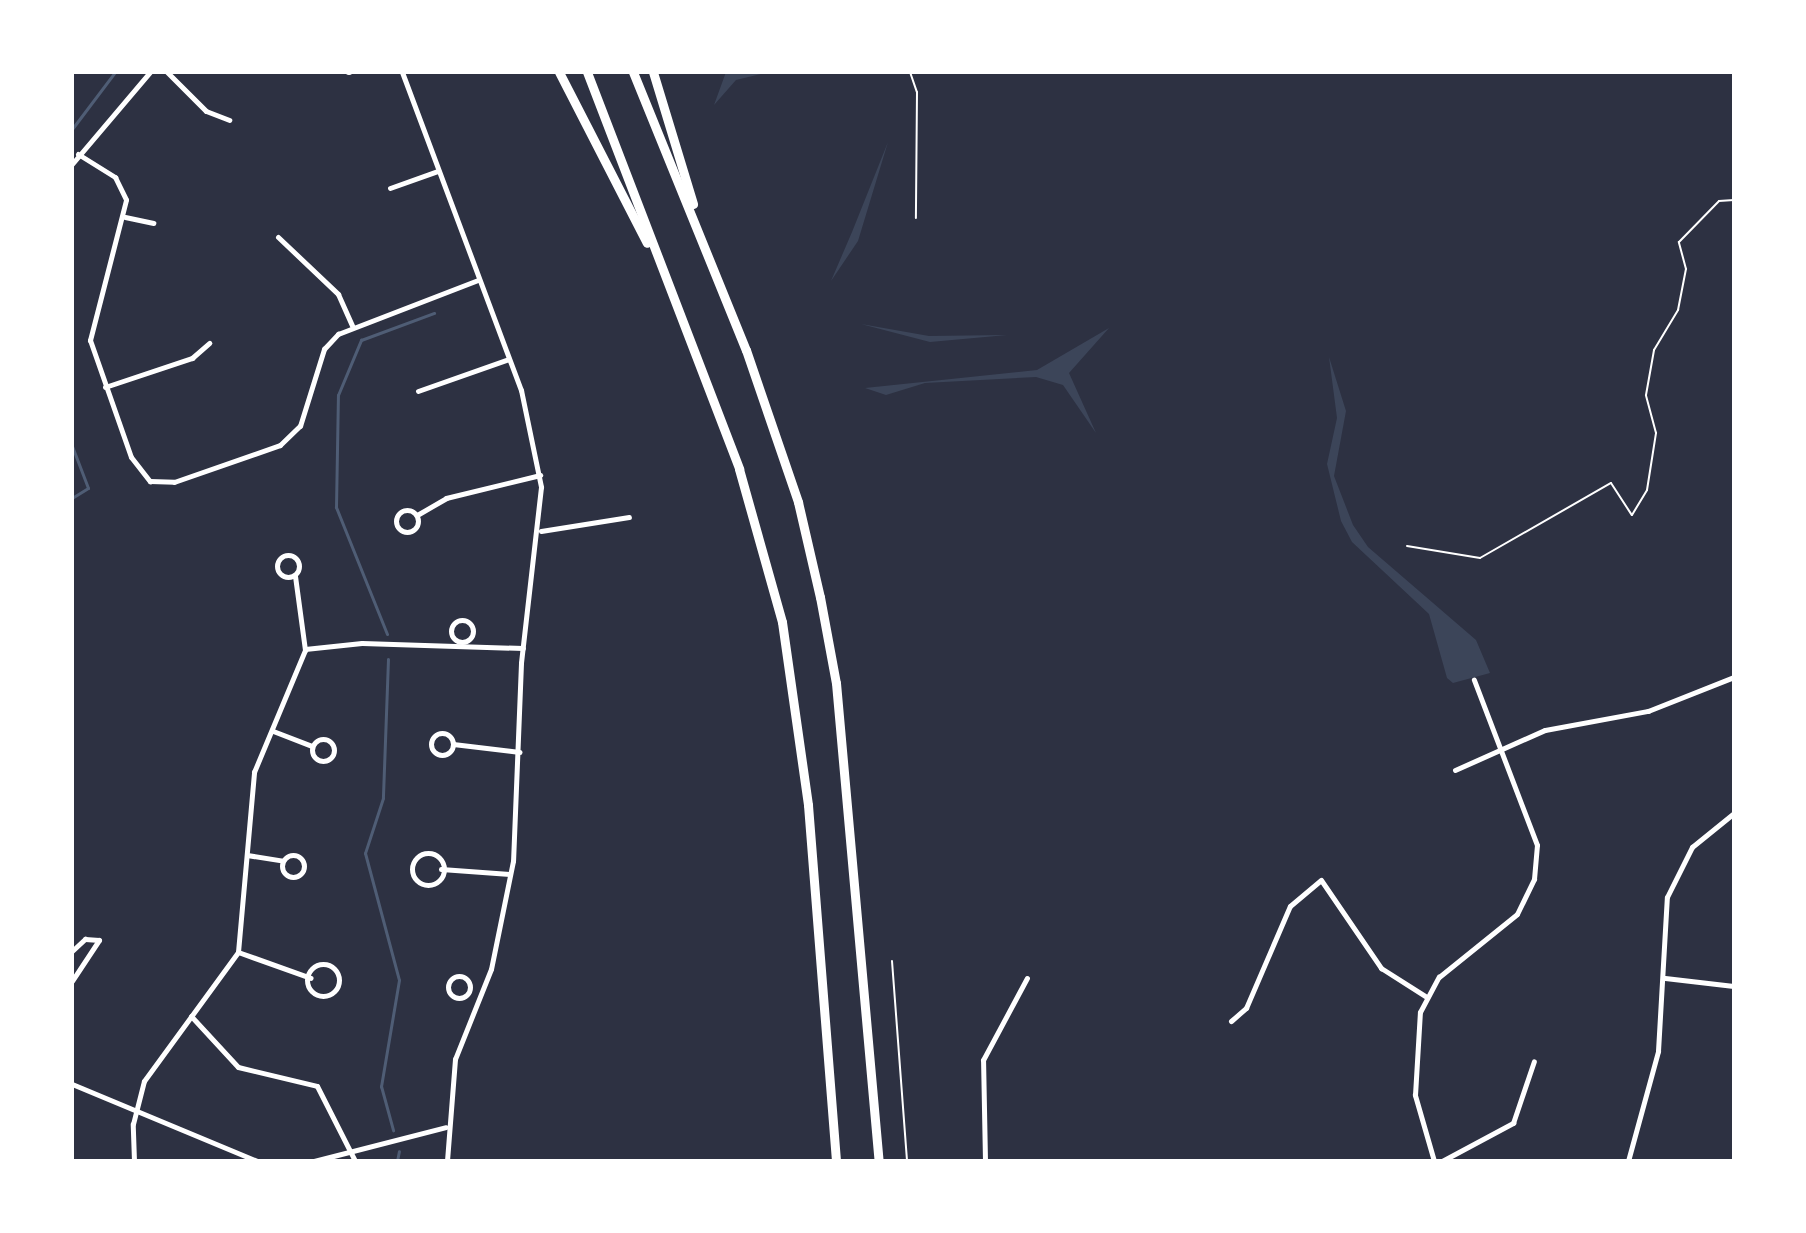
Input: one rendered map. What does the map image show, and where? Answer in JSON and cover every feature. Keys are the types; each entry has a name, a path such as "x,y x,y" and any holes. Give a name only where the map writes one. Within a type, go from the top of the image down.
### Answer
{"highway":[{"path":"559,72 667,281"},
{"path":"587,72 739,469 782,622 808,805 836,1161"},
{"path":"633,72 709,257 798,502 823,611 850,814 879,1161"},
{"path":"653,72 709,257"}],"street":[{"path":"72,164 150,72"},
{"path":"167,72 206,111 229,120"},
{"path":"402,72 509,359 540,474 541,531 523,648 520,752 510,874 480,995 455,1059 446,1127 447,1161"},
{"path":"78,154 115,177 125,217 91,331 105,387 131,457 150,481 174,482 280,445 300,426 324,349 353,327 478,280"},
{"path":"390,188 438,171"},
{"path":"125,217 153,223"},
{"path":"278,237 338,294 353,327"},
{"path":"105,387 192,358 209,343"},
{"path":"418,391 509,359"},
{"path":"417,515 414,530 398,528 400,512 417,515 446,498 540,474"},
{"path":"541,531 629,517"},
{"path":"134,1161 135,1112 154,1061 238,952 254,772 305,650 295,576 298,561 282,557 279,573 295,576"},
{"path":"462,620 473,631 463,645 451,634 462,620"},
{"path":"305,650 378,644 523,648"},
{"path":"1455,770 1545,730 1648,711 1734,677"},
{"path":"1434,1161 1415,1095 1415,1033 1425,996 1458,961 1500,935 1534,879 1537,845 1474,680"},
{"path":"273,731 312,746 318,760 334,753 325,739 312,746"},
{"path":"453,744 440,755 431,743 442,732 453,744 520,752"},
{"path":"1628,1161 1658,1051 1673,880 1700,837 1734,813"},
{"path":"425,850 438,853 441,869 432,887 417,883 425,850"},
{"path":"247,855 283,861 296,855 304,869 291,877 283,861"},
{"path":"441,869 510,874"},
{"path":"1231,1021 1246,1008 1290,906 1321,880 1381,968 1425,996"},
{"path":"72,951 85,939 99,940 72,981"},
{"path":"238,952 311,978"},
{"path":"322,961 336,968 323,999 312,994 311,978 322,961"},
{"path":"469,990 453,997 448,983 462,976 469,990 480,995"},
{"path":"985,1161 983,1060 1027,978"},
{"path":"1665,978 1734,986"},
{"path":"191,1016 238,1067 317,1086 355,1161"},
{"path":"1442,1161 1513,1123 1534,1061"},
{"path":"72,1084 257,1161"},
{"path":"314,1161 349,1149 446,1127"}],"path":[{"path":"910,72 917,92 916,218"},
{"path":"1407,546 1480,558 1611,483 1632,515 1647,490 1656,433 1646,395 1654,350 1678,310 1686,269 1679,242 1719,201 1734,200"},
{"path":"892,961 907,1161"}],"shaded area":[{"path":"726,72 769,72 736,80 714,105"},
{"path":"888,142 858,241 831,281 852,232"},
{"path":"861,324 929,336 1007,335 930,342"},
{"path":"1109,328 1069,373 1096,433 1063,385 1036,377 925,383 886,395 865,388 1037,370"},
{"path":"1329,357 1346,411 1334,476 1353,525 1368,547 1476,640 1490,673 1453,683 1447,678 1429,614 1352,542 1341,521 1327,464 1337,418"}],"waterway":[{"path":"72,129 115,72"},
{"path":"387,634 336,507 338,395 361,340 434,313"},
{"path":"72,446 88,488 72,498"},
{"path":"388,659 383,798 365,853 399,980 381,1086 393,1130"},
{"path":"397,1161 399,1151"}]}
